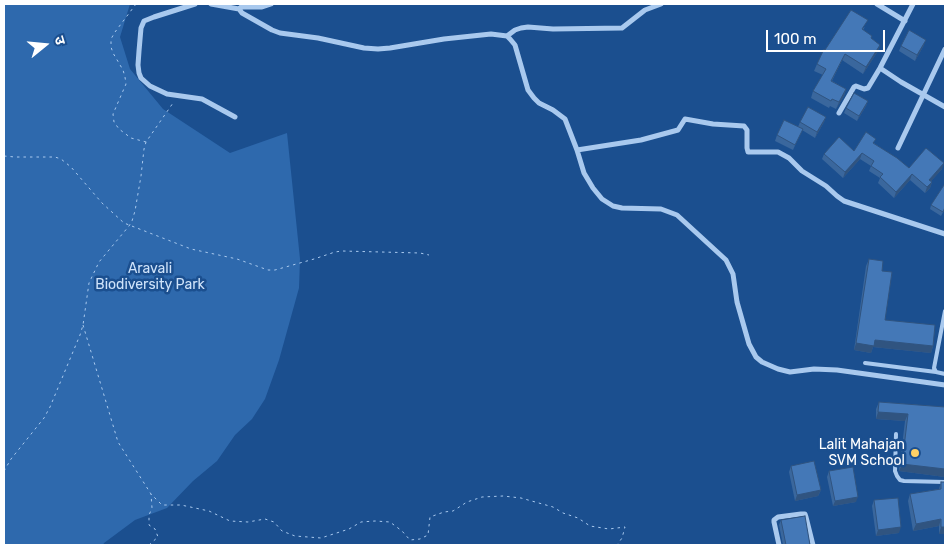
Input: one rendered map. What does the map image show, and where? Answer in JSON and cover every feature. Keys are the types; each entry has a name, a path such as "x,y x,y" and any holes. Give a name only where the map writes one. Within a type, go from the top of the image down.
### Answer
{"street":[{"path":"195,4 144,21 141,28 138,65 141,78 150,86 167,94 202,99 235,117"},
{"path":"211,4 238,9 241,7 262,7 271,4"},
{"path":"507,36 515,30 528,27 622,28 646,10 661,4"},
{"path":"877,4 905,21"},
{"path":"839,113 854,87 857,86 864,90 867,88 880,68 913,4"},
{"path":"238,9 280,33 318,38 364,48 390,48 444,39 491,34 507,36 515,45 528,90 539,103 554,110 565,119 585,176 602,199 613,206 622,208 653,208 676,215 722,256 730,266 737,302 749,344 756,357 762,362 790,372 814,368 945,385"},
{"path":"898,148 945,49"},
{"path":"880,68 945,107"},
{"path":"577,150 641,140 678,130 685,119 713,124 744,126 747,130 748,152 778,152 789,158 802,171 826,186 844,201 945,234"},
{"path":"779,545 774,520 778,517 805,514 813,545"}],"lane":[{"path":"936,372 934,368 945,311"},
{"path":"865,363 945,374"},
{"path":"896,434 895,471 900,480 945,482"}],"path":[{"path":"136,4 111,39 111,47 125,76 126,84 113,114 114,122 119,129 131,138 146,142"},
{"path":"4,471 11,459 44,418 50,407 80,335 89,283 99,262 129,226 135,211 146,142 178,96"},
{"path":"4,156 15,158 55,157 61,159 102,203 129,226 190,249 237,259 268,270 275,270 342,251 420,253 429,255"},
{"path":"82,325 118,442 151,494 162,505 181,505 209,510 230,521 248,522 265,519 274,522 282,531 295,536 321,538 349,529 361,522 390,522 410,540 420,539 428,535 430,517 453,511 467,502 482,498 504,496 521,498 553,507 578,518 590,526 609,529 625,528 622,538 616,545"},
{"path":"151,494 152,508 149,515 149,524 156,530 158,537 151,545"}],"green space":[{"name":"Aravali Biodiversity Park","path":"4,4 130,4 120,37 130,69 163,109 230,153 287,133 300,259 299,288 279,360 265,399 252,419 235,435 217,461 193,481 167,508 135,520 103,545 4,545"}],"building":[{"path":"851,10 868,20 862,29 880,45 866,67 845,54 831,81 846,89 839,102 832,99 831,101 813,91 826,69 817,64 824,49"},
{"path":"909,30 926,40 917,55 901,46"},
{"path":"854,93 868,101 859,116 846,108"},
{"path":"808,107 826,117 817,132 800,122"},
{"path":"784,120 803,129 795,145 777,135"},
{"path":"866,132 876,139 873,143 909,168 926,148 944,163 929,180 932,182 927,187 912,174 896,192 880,177 883,174 871,166 874,161 862,153 845,172 824,154 839,137 854,151"},
{"path":"944,185 945,207 943,212 931,205"},
{"path":"869,259 883,261 882,271 892,272 885,320 935,325 933,346 875,340 874,346 856,343"},
{"path":"879,402 945,407 945,469 902,464 908,414 878,412"},
{"path":"814,461 821,490 797,495 791,466"},
{"path":"853,467 858,497 835,501 829,471"},
{"path":"941,482 945,482 945,527 941,527 941,519 916,524 910,494 941,489"},
{"path":"898,498 901,527 878,530 874,500"},
{"path":"805,516 810,545 786,545 781,520"}],"place":[{"name":"Lalit Mahajan SVM School","path":"915,453"}]}
